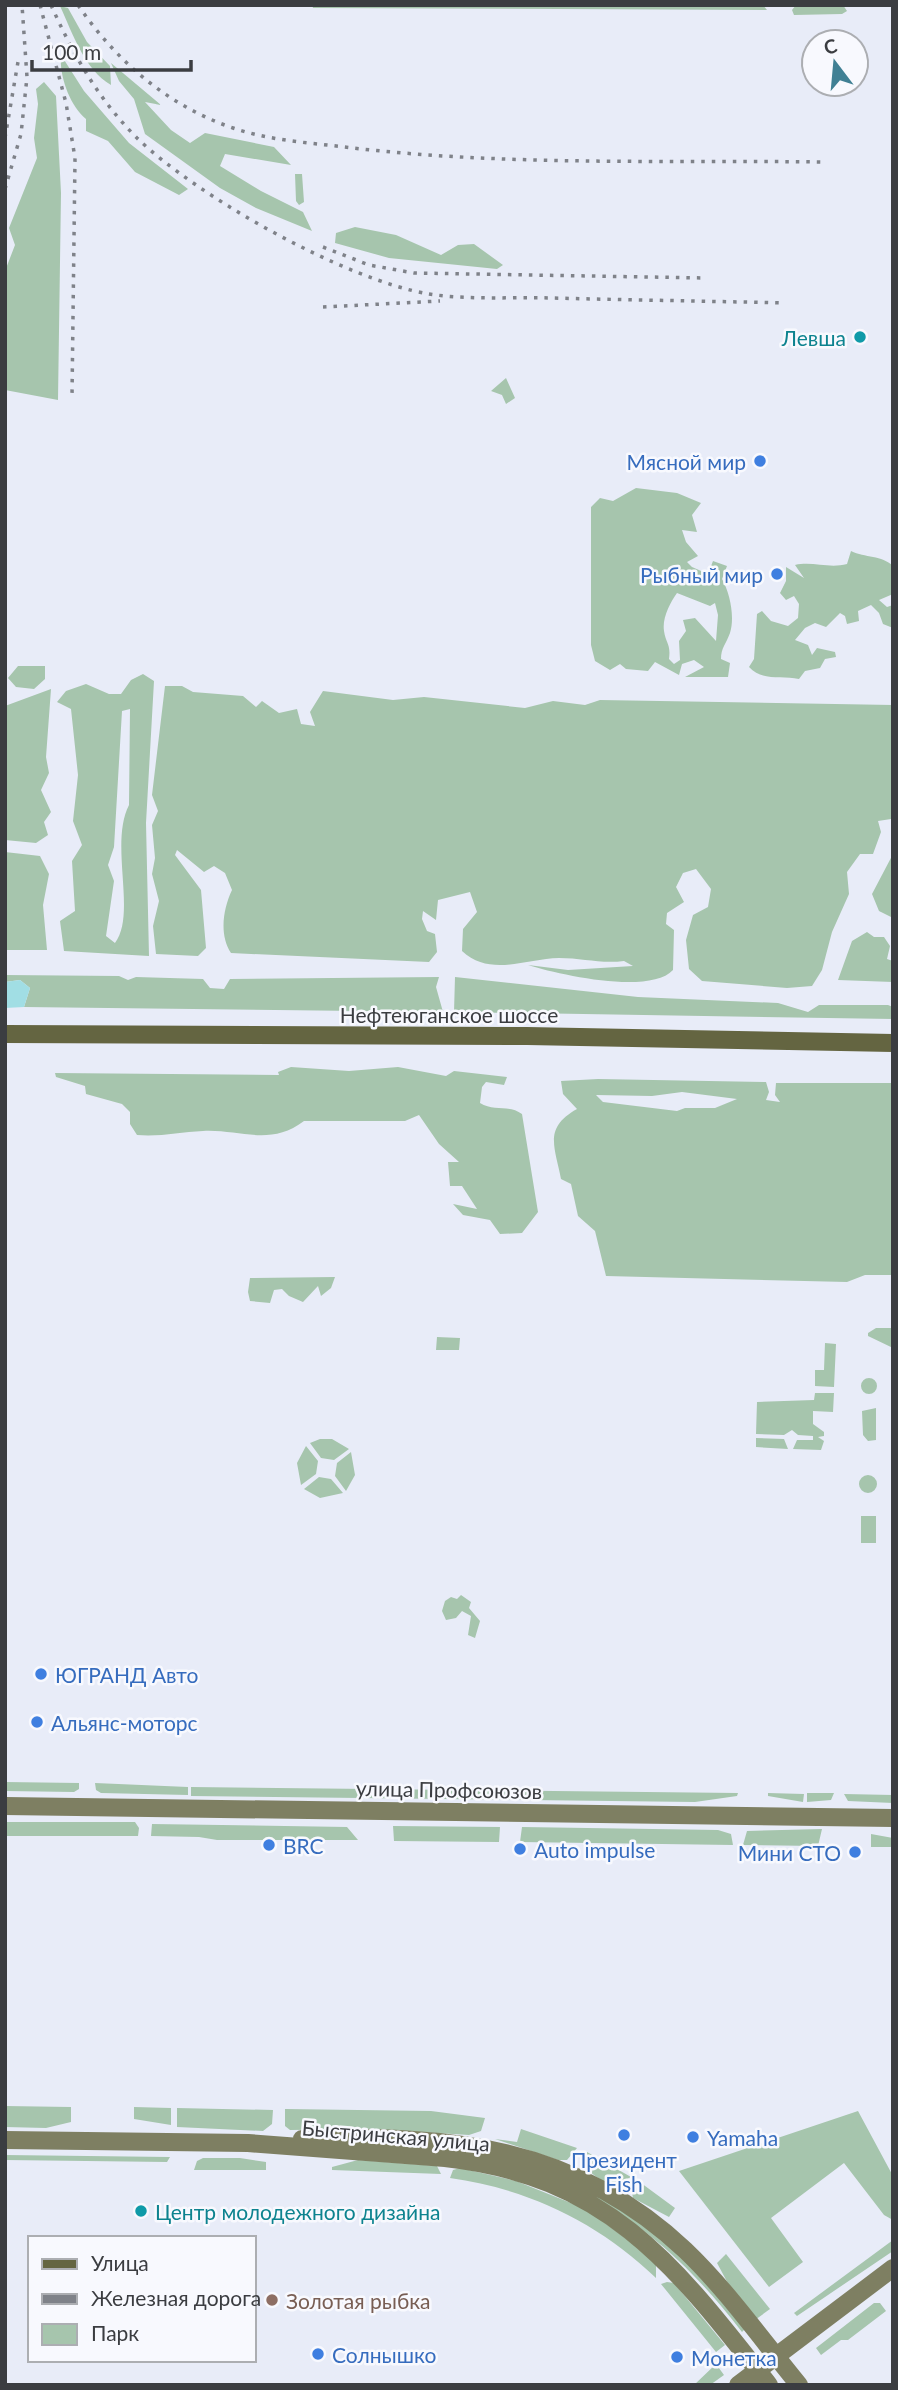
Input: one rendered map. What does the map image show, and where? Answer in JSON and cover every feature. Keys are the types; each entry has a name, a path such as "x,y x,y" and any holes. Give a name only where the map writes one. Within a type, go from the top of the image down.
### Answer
{"main road":[{"name":"Нефтеюганское шоссе","path":"5,1034 515,1036 893,1042"},
{"name":"улица Профсоюзов","path":"5,1806 893,1818"},
{"name":"Быстринская улица","path":"5,2140 248,2143 348,2138 448,2141 480,2145 572,2175 639,2213 684,2249 799,2385"},
{"name":"Быстринская улица","path":"248,2143 475,2161 548,2183 615,2218 651,2245 712,2311 769,2385"},
{"path":"738,2385 893,2268"}],"green space":[{"path":"312,5 763,5 767,10 313,8"},
{"path":"796,5 843,5 847,11 842,14 794,15 792,10"},
{"path":"60,6 68,8 87,42 110,66 111,85 93,70 86,60"},
{"path":"61,55 84,91 129,143 188,189 179,195 135,172 108,141 86,131 86,119 67,90"},
{"path":"111,63 161,105 145,102 171,130 190,143 205,133 274,147 291,165 225,154 220,166 303,212 312,231 256,208 220,188 145,134 134,99 119,81"},
{"path":"44,82 56,96 61,193 58,400 5,390 5,271 15,245 9,228 37,158 34,138 38,104 36,89"},
{"path":"295,174 302,174 304,202 299,205 296,201"},
{"path":"355,227 396,235 441,255 458,245 474,244 503,265 497,269 389,258 335,243 336,233"},
{"path":"506,378 515,398 506,404 502,395 491,391"},
{"path":"636,488 677,493 701,503 692,515 697,532 682,530 686,542 698,556 687,562 692,567 708,574 713,561 727,566 722,579 729,598 732,620 721,659 730,663 728,677 685,677 704,667 694,660 682,664 679,675 655,662 648,671 626,669 620,664 610,670 595,661 591,645 591,507 600,498 613,501","holes":["677,593 710,606 715,603 718,615 716,641 695,618 683,620 686,631 679,641 680,660 674,664 669,659 664,626 674,597"]},
{"path":"851,551 884,560 893,566 893,594 879,600 887,607 893,605 893,628 883,624 879,613 871,605 858,611 859,621 847,624 845,616 840,613 826,627 815,623 805,628 795,640 808,645 812,655 817,648 835,652 836,657 825,659 820,668 805,671 799,679 766,676 754,672 749,667 754,659 757,614 762,611 771,621 788,626 798,618 799,604 794,596 786,600 780,593 786,581 786,567 804,578 795,565 847,564"},
{"path":"18,666 45,666 45,679 34,689 16,687 8,678"},
{"path":"143,674 154,681 146,823 149,956 64,951 60,921 75,911 72,861 82,845 73,821 78,775 71,709 57,702 66,691 86,684 109,694 121,694 131,680","holes":["130,709 129,805 121,839 124,915 115,943 106,936 114,881 108,865 114,847 122,711"]},
{"path":"165,686 182,686 193,692 243,696 256,707 262,701 279,713 297,709 301,724 315,726 310,712 323,691 393,700 424,697 525,708 553,701 585,705 600,700 893,705 893,811 891,819 878,821 881,832 873,854 860,854 847,872 849,894 832,932 822,970 812,986 787,988 702,981 689,969 686,940 693,915 708,907 711,889 696,869 683,873 676,887 684,902 667,913 666,924 674,930 673,970 661,977 645,981 582,978 528,965 568,970 633,966 624,961 559,958 496,965 473,959 462,951 463,929 477,912 470,892 438,900 436,920 423,911 422,919 427,931 435,934 437,952 429,962 231,953 225,938 224,922 226,905 232,890 225,873 214,866 204,872 177,850 175,855 201,890 206,948 198,956 156,954 153,926 159,901 152,874 155,858 152,825 158,811 152,795"},
{"path":"51,689 46,757 49,773 41,790 51,812 44,822 48,835 36,843 5,840 5,706"},
{"path":"5,852 40,856 49,874 43,905 47,950 5,950"},
{"path":"893,854 893,918 879,911 872,894"},
{"path":"867,932 874,937 884,937 890,946 887,959 893,961 893,982 838,980 852,941"},
{"path":"5,975 119,976 128,980 136,977 203,979 210,988 224,989 230,979 439,977 436,987 443,1012 24,1007 30,988 20,980 5,982"},
{"path":"455,977 638,997 778,1003 808,1012 819,1005 888,1005 893,1007 893,1019 454,1012"},
{"path":"291,1067 349,1071 398,1067 446,1076 454,1071 507,1077 504,1085 486,1082 482,1087 480,1103 512,1109 522,1114 538,1212 522,1233 500,1234 490,1220 463,1215 453,1204 477,1209 462,1186 450,1186 448,1162 459,1162 439,1144 419,1115 405,1121 304,1121 291,1129 267,1135 203,1131 137,1135 130,1124 130,1112 122,1104 86,1094 85,1086 56,1077 55,1073 279,1075 278,1072"},
{"path":"598,1079 766,1082 769,1092 766,1100 780,1102 775,1095 776,1083 893,1083 893,1275 865,1275 847,1282 606,1276 595,1231 578,1216 571,1184 561,1179 554,1148 555,1131 566,1116 577,1109 563,1094 561,1081","holes":["682,1092 737,1099 715,1108 685,1108 677,1111 603,1102 596,1095 652,1096"]},
{"path":"335,1277 331,1288 321,1296 318,1286 303,1302 289,1296 282,1289 274,1290 270,1303 250,1301 250,1278"},
{"path":"876,1328 893,1328 893,1348 868,1336 868,1333"},
{"path":"437,1337 460,1338 459,1350 436,1350"},
{"path":"825,1343 836,1344 834,1387 815,1386 815,1370 824,1370"},
{"path":"866,1378 872,1378 877,1386 875,1392 866,1394 861,1389 861,1383"},
{"path":"815,1393 834,1393 833,1412 813,1411 813,1424 824,1432 824,1436 818,1437 824,1441 821,1450 793,1449 797,1440 813,1440 813,1436 798,1435 792,1430 784,1435 756,1434 757,1402 814,1400"},
{"path":"876,1408 876,1440 868,1441 863,1435 862,1411"},
{"path":"756,1438 784,1439 788,1449 756,1447"},
{"path":"320,1439 332,1439 349,1449 334,1460 321,1458 310,1443"},
{"path":"306,1446 318,1461 316,1474 301,1485 297,1463"},
{"path":"351,1452 355,1475 346,1491 335,1476 337,1463"},
{"path":"868,1475 874,1478 877,1484 874,1490 868,1493 862,1490 859,1484 862,1478"},
{"path":"319,1477 331,1479 343,1493 320,1498 304,1489"},
{"path":"861,1516 876,1516 876,1543 861,1543"},
{"path":"461,1595 471,1602 469,1608 480,1621 475,1638 468,1635 471,1616 462,1611 456,1618 446,1620 442,1611 445,1601 451,1597 457,1599"},
{"path":"5,1782 79,1783 79,1789 74,1792 5,1791"},
{"path":"95,1783 188,1787 188,1795 101,1793 96,1790"},
{"path":"191,1787 738,1793 737,1796 695,1802 191,1796"},
{"path":"768,1793 804,1794 803,1802 768,1796"},
{"path":"807,1793 834,1793 831,1800 807,1802"},
{"path":"844,1794 893,1795 893,1803 848,1801"},
{"path":"5,1822 135,1822 139,1828 138,1836 5,1836"},
{"path":"152,1824 347,1827 358,1840 217,1840 151,1836"},
{"path":"393,1826 500,1827 499,1842 394,1841"},
{"path":"522,1827 718,1830 731,1834 733,1845 520,1842"},
{"path":"822,1829 818,1846 743,1845 747,1831"},
{"path":"871,1834 893,1838 893,1847 871,1847"},
{"path":"5,2106 71,2107 71,2122 46,2128 5,2127"},
{"path":"134,2107 171,2108 171,2125 134,2119"},
{"path":"177,2108 273,2110 272,2124 263,2131 177,2127"},
{"path":"285,2109 431,2111 485,2118 481,2131 469,2135 371,2129 290,2130 285,2126"},
{"path":"858,2111 893,2176 893,2220 884,2215 844,2163 771,2218 803,2262 769,2287 679,2171"},
{"path":"521,2129 577,2148 567,2160 558,2160 495,2139 517,2142"},
{"path":"340,2145 583,2188 639,2221 685,2259 746,2328 742,2332 688,2270 650,2236 581,2191"},
{"path":"587,2152 631,2177 613,2186 603,2181 585,2164 583,2159"},
{"path":"5,2155 170,2157 167,2162 5,2160"},
{"path":"203,2158 240,2158 266,2162 266,2170 194,2170 197,2161"},
{"path":"358,2160 437,2166 441,2174 332,2170 332,2167"},
{"path":"460,2168 516,2181 586,2209 656,2261 656,2278 611,2241 561,2212 508,2191 450,2178 453,2170"},
{"path":"641,2183 675,2208 669,2217 633,2198 632,2193"},
{"path":"893,2240 893,2251 797,2316 794,2313"},
{"path":"726,2254 770,2309 755,2320 731,2289 717,2263"},
{"path":"674,2283 725,2345 716,2352 661,2284"},
{"path":"874,2303 880,2303 886,2311 848,2340 841,2340 821,2355 816,2348"},
{"path":"716,2364 724,2375 710,2385 694,2385"}],"water":[{"path":"20,980 30,988 24,1007 5,1008 5,982"}],"railway":[{"path":"5,189 21,134 27,77 22,5"},
{"path":"40,5 66,103 75,158 72,396"},
{"path":"51,5 88,75 110,108 137,138 164,161 234,210 274,233 357,272 395,286 429,294 459,297 784,303"},
{"path":"78,5 109,45 165,94 209,119 262,136 353,148 470,158 825,162"},
{"path":"5,138 19,56"},
{"path":"323,247 369,265 414,273 707,278"},
{"path":"323,307 440,301"}],"place":[{"name":"Левша","path":"860,337"},
{"name":"Мясной мир","path":"760,461"},
{"name":"Рыбный мир","path":"777,574"},
{"name":"ЮГРАНД Авто","path":"41,1674"},
{"name":"Альянс-моторс","path":"37,1722"},
{"name":"BRC","path":"269,1845"},
{"name":"Auto impulse","path":"520,1849"},
{"name":"Мини СТО","path":"855,1852"},
{"name":"Президент Fish","path":"624,2135"},
{"name":"Yamaha","path":"693,2137"},
{"name":"Центр молодежного дизайна","path":"141,2211"},
{"name":"Золотая рыбка","path":"272,2300"},
{"name":"Солнышко","path":"318,2354"},
{"name":"Монетка","path":"677,2357"}]}
